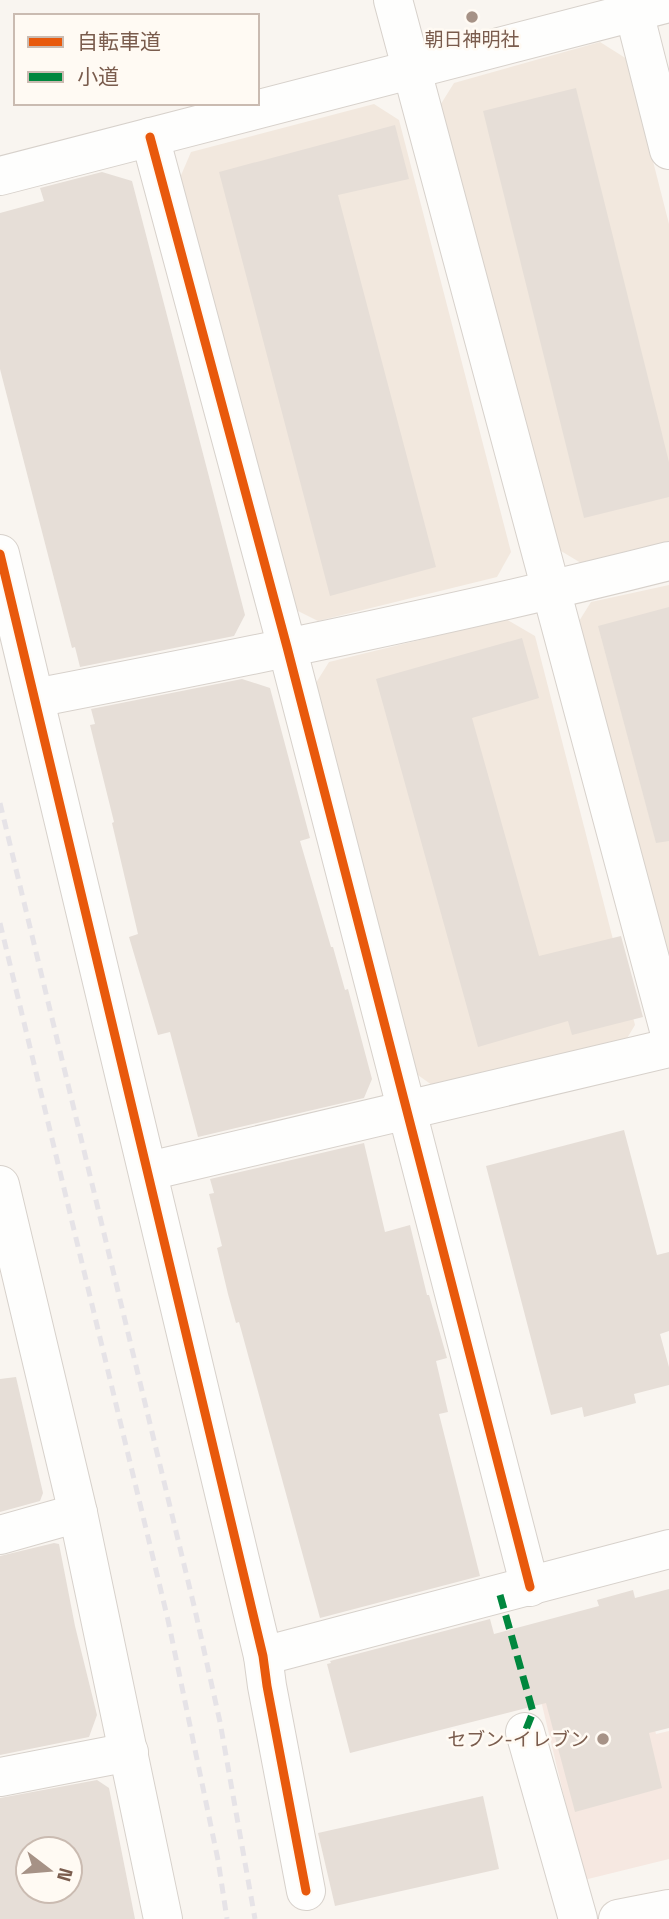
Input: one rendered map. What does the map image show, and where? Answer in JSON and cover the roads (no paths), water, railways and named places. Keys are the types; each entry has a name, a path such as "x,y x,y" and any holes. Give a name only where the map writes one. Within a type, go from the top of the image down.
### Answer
{"street":[{"path":"393,0 669,1030"},
{"path":"0,176 651,8 669,150"},
{"path":"150,137 287,647 530,1587"},
{"path":"0,554 263,1656 306,1891"},
{"path":"35,698 552,590 669,561"},
{"path":"149,1171 669,1048"},
{"path":"0,1185 78,1513 163,1919"},
{"path":"0,1535 78,1513"},
{"path":"263,1656 669,1549"},
{"path":"526,1732 578,1919"},
{"path":"0,1777 129,1752"},
{"path":"618,1919 669,1909"}],"railway":[{"path":"0,803 195,1610 220,1722 255,1919"},
{"path":"0,923 168,1620 218,1860 227,1919"}],"place":[{"name":"朝日神明社","path":"472,17"},
{"name":"セブン-イレブン","path":"603,1739"}]}
